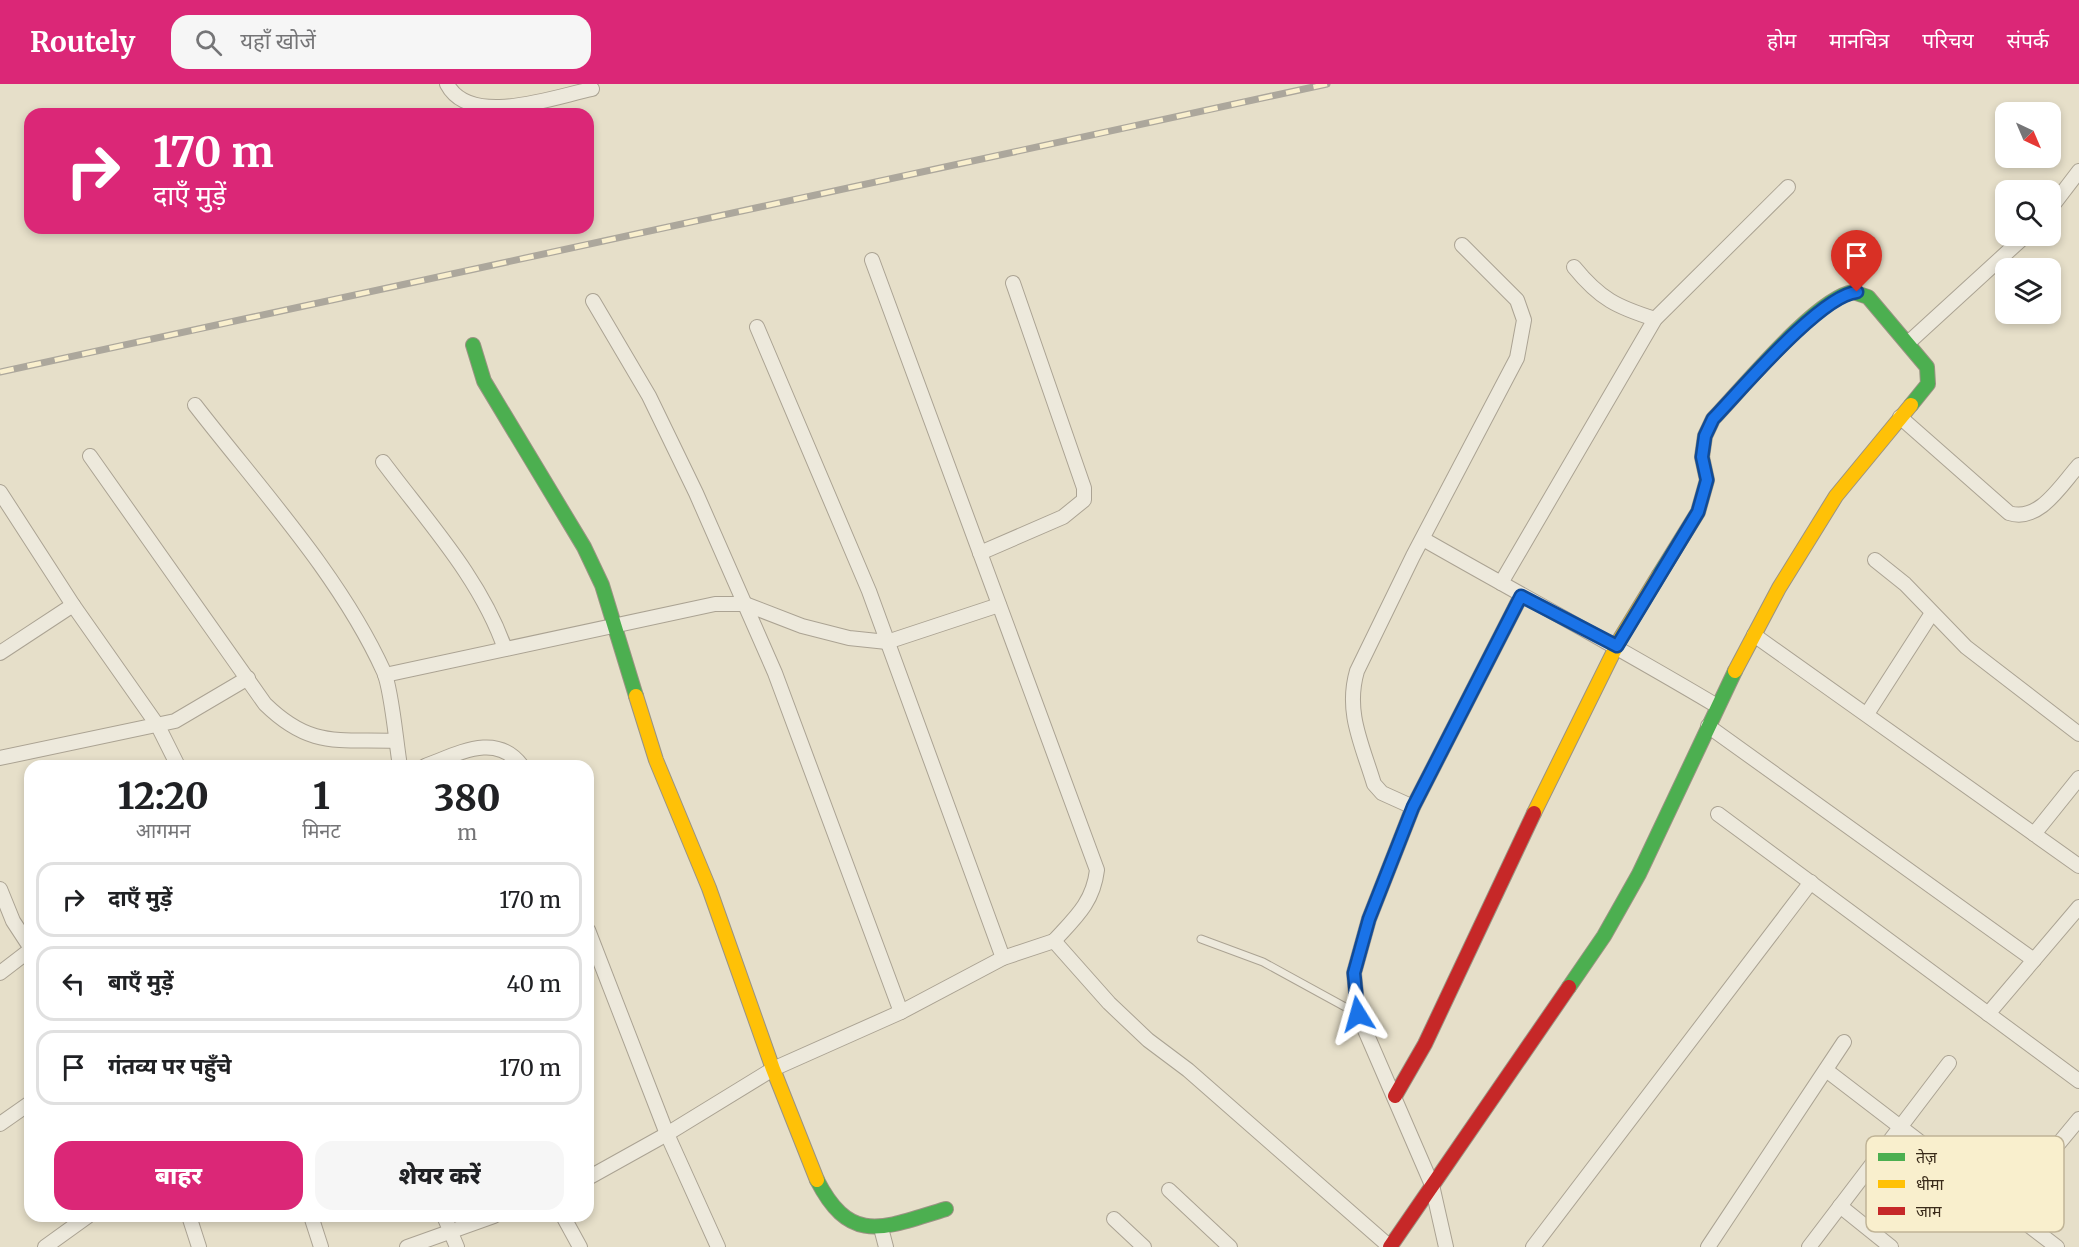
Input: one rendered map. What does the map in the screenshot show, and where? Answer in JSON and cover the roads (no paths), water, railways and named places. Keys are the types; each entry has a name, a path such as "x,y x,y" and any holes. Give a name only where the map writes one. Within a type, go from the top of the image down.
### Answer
{"street":[{"path":"447,84 462,102 488,108"},
{"path":"497,108 592,89"},
{"path":"2061,195 2079,171"},
{"path":"1501,584 1655,319 1788,187"},
{"path":"1413,807 1382,793 1374,784 1351,710 1351,691 1357,671 1516,358 1524,320 1516,300 1462,245"},
{"path":"1908,343 2014,246"},
{"path":"594,1175 667,1134 773,1069 901,1012 1003,958 1054,941 1082,910 1095,891 1097,870 872,260"},
{"path":"1574,267 1593,291 1617,307 1655,319"},
{"path":"980,553 1063,518 1084,500 1084,488 1013,283"},
{"path":"1054,941 1108,1003 1148,1040 1188,1070 1390,1247 1604,936 1639,874 1717,706 1754,635 1779,588 1836,496 1928,384 1927,367 1869,297 1857,292 1846,293 1820,310 1713,419 1705,436 1702,457 1707,480 1698,512 1617,646 1480,923 1420,1054 1395,1096"},
{"path":"592,301 649,396 696,493 745,604 779,684 901,1012"},
{"path":"757,327 868,591 1003,958"},
{"path":"473,345 484,381 500,412 584,547 602,585 657,760 708,888 773,1069 818,1183 846,1221 860,1229 881,1228 946,1209"},
{"path":"195,405 319,564 350,611 385,675 399,760"},
{"path":"1900,417 2009,513 2020,517 2038,509 2079,465"},
{"path":"90,456 265,704 284,722 300,732 326,739 395,741"},
{"path":"383,462 472,582 489,609 505,649"},
{"path":"0,492 73,605 158,726 175,760"},
{"path":"1423,539 1521,596 1617,646 1717,706"},
{"path":"1875,560 1892,573 1966,647 2079,734"},
{"path":"1446,1247 1432,1185 1358,1014 1354,973 1369,919 1413,807 1521,596"},
{"path":"385,675 715,604 745,604 802,626 840,636 887,642 999,605"},
{"path":"0,653 73,605"},
{"path":"1867,714 1932,612"},
{"path":"1754,635 2079,866"},
{"path":"0,758 175,722 248,678"},
{"path":"1708,726 2034,960"},
{"path":"442,760 476,747 499,747 518,760"},
{"path":"2034,834 2079,778"},
{"path":"1718,814 2079,1082"},
{"path":"1533,1247 1811,882"},
{"path":"0,888 13,921 24,938"},
{"path":"1988,1014 2079,907"},
{"path":"594,945 667,1134 718,1247"},
{"path":"0,973 24,953"},
{"path":"1708,1247 1844,1042"},
{"path":"1892,1136 1949,1063"},
{"path":"1826,1070 1913,1136"},
{"path":"0,1124 24,1107"},
{"path":"2064,1137 2079,1119"},
{"path":"1809,1247 1866,1171"},
{"path":"1169,1190 1230,1247"},
{"path":"1840,1206 1866,1227"},
{"path":"1114,1218 1144,1247"},
{"path":"45,1247 80,1222"},
{"path":"191,1222 199,1247"},
{"path":"313,1222 321,1247"},
{"path":"446,1222 457,1247"},
{"path":"407,1247 476,1222"},
{"path":"566,1222 580,1247"},
{"path":"881,1228 886,1247"},
{"path":"1872,1232 1891,1247"},
{"path":"2039,1232 2057,1247"}],"lane":[{"path":"1201,939 1263,962 1358,1014"}],"railway":[{"path":"0,372 1327,84"}]}
